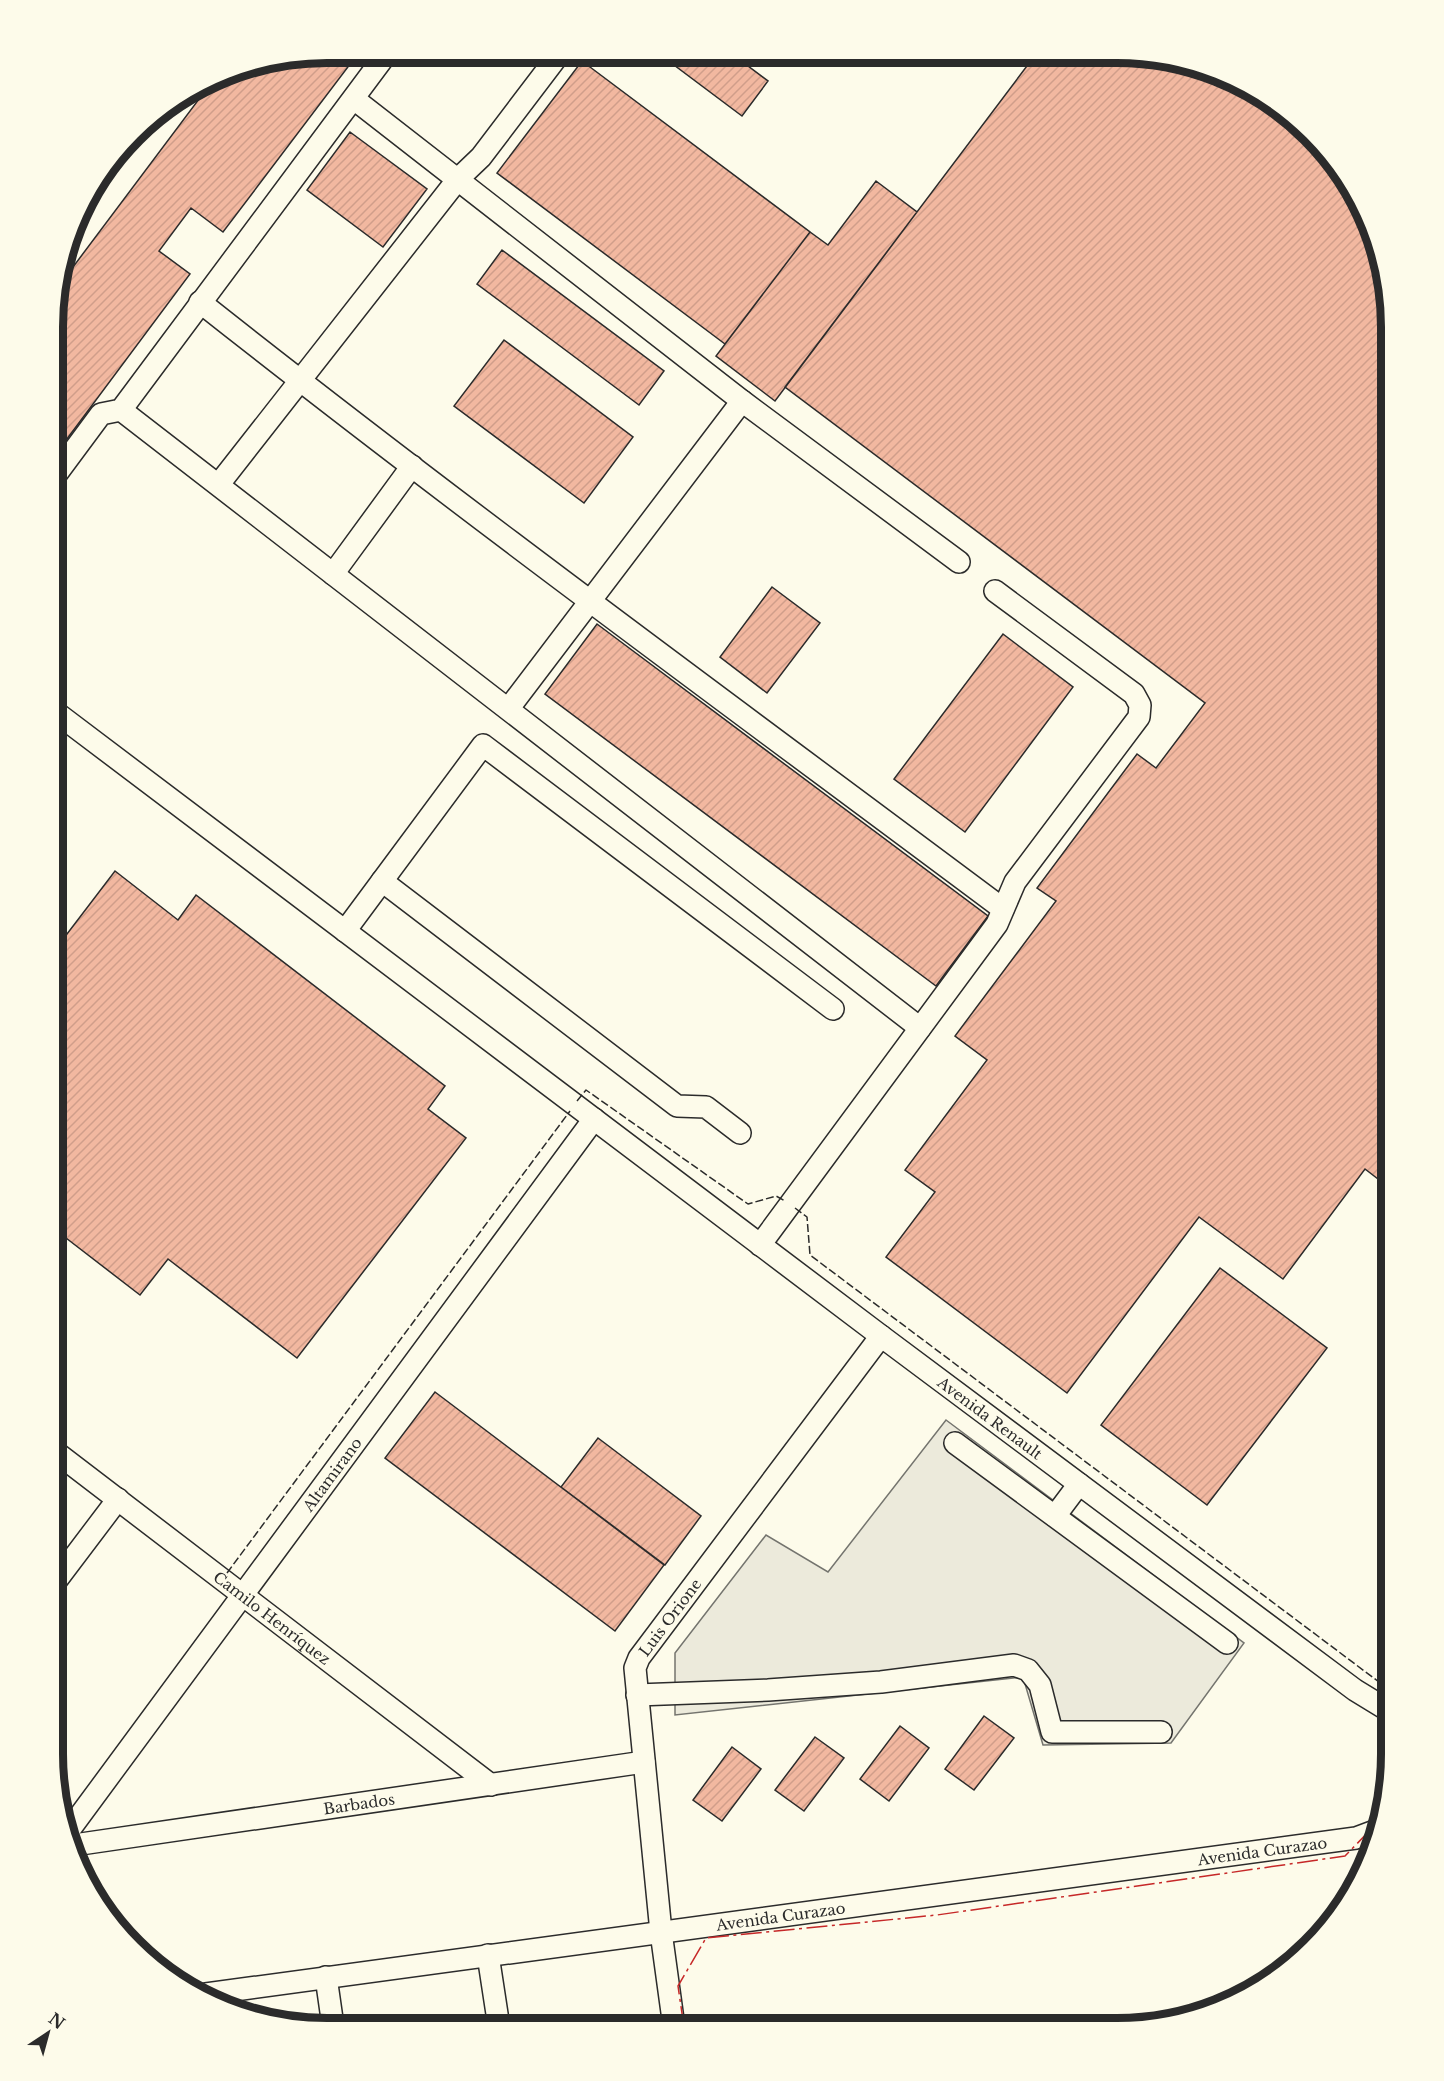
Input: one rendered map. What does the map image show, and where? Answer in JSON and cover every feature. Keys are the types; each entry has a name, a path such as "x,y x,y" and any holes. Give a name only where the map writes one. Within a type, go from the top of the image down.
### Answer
{"street":[{"path":"63,465 101,414 121,410 380,63"},
{"path":"219,484 458,179 482,157 552,63"},
{"path":"354,99 742,401 959,562"},
{"path":"200,302 300,381 590,601 1003,909"},
{"path":"509,708 742,401"},
{"path":"121,410 920,1028"},
{"path":"333,574 412,466"},
{"path":"760,1245 997,924 1015,882 1139,717 1140,705 1134,694 995,591"},
{"name":"Avenida Renault","path":"63,718 881,1336 1355,1690 1381,1706"},
{"path":"345,931 483,745 833,1009"},
{"path":"382,881 677,1106 706,1107 740,1133"},
{"name":"Altamirano","path":"73,1825 594,1119"},
{"name":"Luis Orione","path":"673,2018 661,1932 635,1668 639,1658 881,1336"},
{"path":"955,1443 1227,1643"},
{"name":"Camilo Henríquez","path":"63,1458 491,1785"},
{"path":"1055,1516 1079,1484"},
{"path":"63,1572 118,1499"},
{"path":"638,1695 768,1690 881,1682 968,1669 1014,1665 1028,1670 1040,1685 1052,1732 1161,1732"},
{"name":"Barbados","path":"79,1844 644,1762"},
{"name":"Avenida Curazao","path":"1356,1838 1369,1833"},
{"name":"Avenida Curazao","path":"214,1993 1356,1838 1367,1839"},
{"path":"488,1955 498,2018"},
{"path":"326,1977 332,2018"}],"shaded area":[{"path":"946,1420 1244,1643 1171,1743 1043,1745 1023,1677 675,1715 675,1653 766,1535 828,1572"}],"building":[{"path":"351,63 223,232 191,208 159,251 190,274 63,444 63,327 68,273 203,94 242,77 275,68 292,65"},
{"path":"580,63 585,63 810,232 725,344 497,173"},
{"path":"671,63 744,63 768,81 742,116"},
{"path":"1029,63 1152,65 1202,77 1249,98 1291,128 1327,166 1354,210 1372,258 1379,292 1381,327 1381,1181 1365,1169 1283,1279 1199,1217 1067,1393 886,1257 935,1192 905,1170 987,1060 955,1036 1056,901 1037,888 1137,754 1156,768 1205,703 785,387"},
{"path":"350,132 427,189 383,247 307,190"},
{"path":"876,181 917,212 775,401 716,356 810,232 828,245"},
{"path":"502,250 664,371 639,405 477,284"},
{"path":"504,340 633,437 584,503 454,406"},
{"path":"772,587 820,623 767,693 720,657"},
{"path":"597,624 988,916 936,986 545,694"},
{"path":"1003,634 1073,687 965,832 894,779"},
{"path":"115,871 178,920 196,895 445,1086 428,1109 466,1138 297,1358 168,1259 140,1295 63,1236 63,939"},
{"path":"1220,1268 1327,1348 1207,1505 1101,1425"},
{"path":"435,1392 664,1565 615,1631 385,1458"},
{"path":"598,1438 701,1516 665,1565 561,1487"},
{"path":"984,1716 1014,1738 974,1790 945,1769"},
{"path":"900,1726 929,1748 889,1801 860,1779"},
{"path":"815,1737 844,1758 804,1811 775,1790"},
{"path":"732,1747 761,1769 722,1821 693,1800"}],"fence":[{"path":"577,1101 586,1090 748,1204 776,1196 785,1201"},
{"path":"227,1573 570,1111"},
{"path":"795,1208 807,1217 810,1255 1381,1683"}],"power":[{"path":"683,2018 678,1986 706,1938 937,1915 1345,1856 1370,1831"}]}
